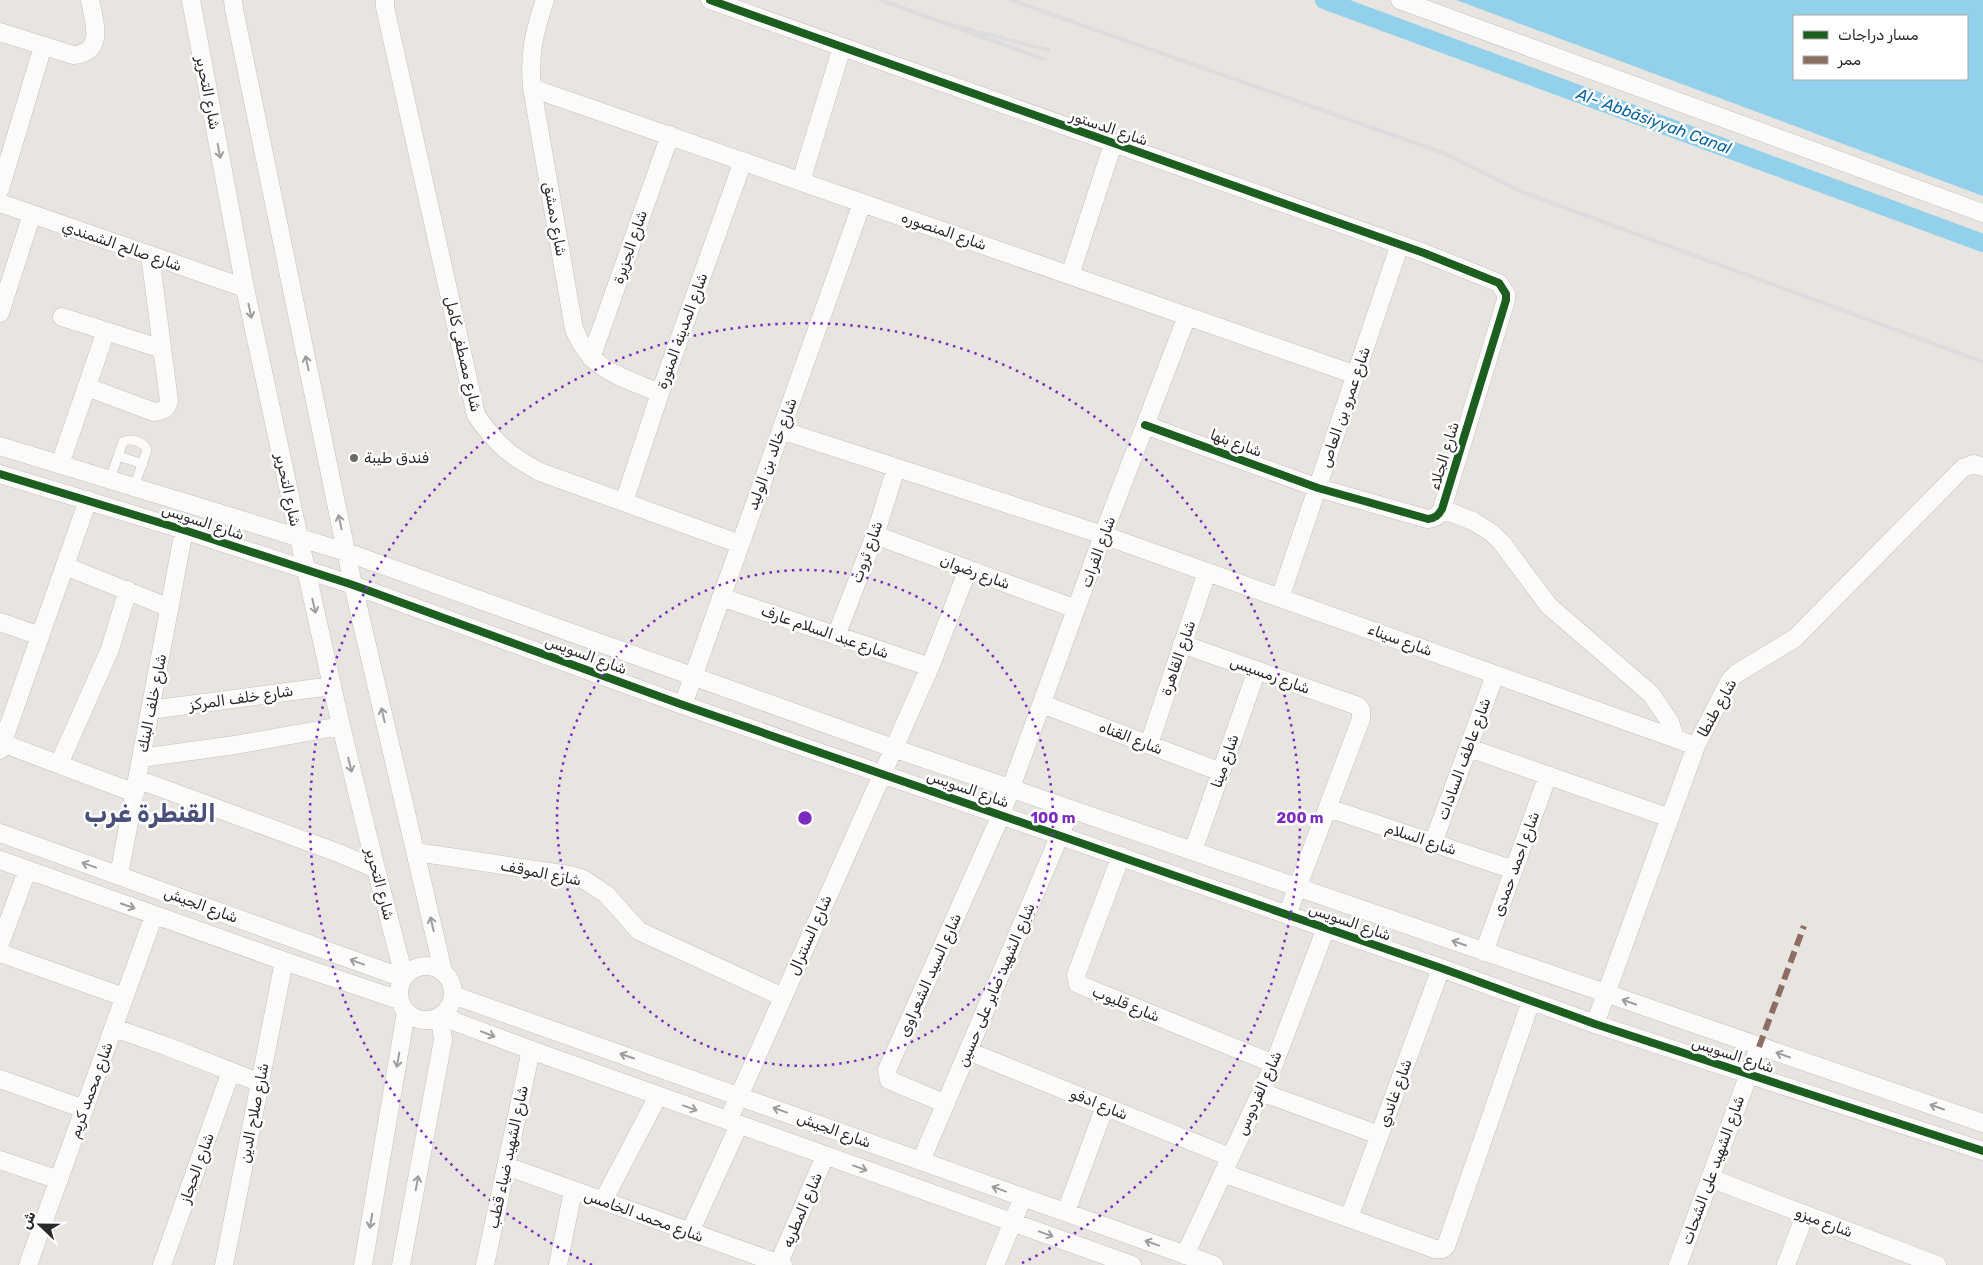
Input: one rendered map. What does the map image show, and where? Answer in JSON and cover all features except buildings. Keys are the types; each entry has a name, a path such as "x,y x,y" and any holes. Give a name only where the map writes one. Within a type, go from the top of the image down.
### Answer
{"street":[{"path":"0,32 73,55 82,54 89,50 94,43 96,34 90,0"},
{"name":"شارع التحرير","path":"191,0 245,288 299,538 341,726 403,977"},
{"path":"233,0 352,585 443,971 451,982 454,994 449,1008 442,1015 443,1040 401,1265"},
{"name":"شارع مصطفى كامل","path":"385,0 476,415 493,439 515,458 540,472 740,544"},
{"name":"شارع دمشق","path":"545,0 534,34 530,66 532,88 574,328 580,344 591,358 613,373 660,392"},
{"name":"شارع الدستور","path":"710,0 1400,244 1499,284"},
{"path":"1400,0 1983,213"},
{"path":"0,189 43,46"},
{"path":"800,181 842,47"},
{"name":"شارع المنصوره","path":"532,88 1356,375"},
{"name":"شارع الجزيرة","path":"591,358 670,135"},
{"path":"1070,275 1113,144"},
{"name":"شارع المدينه المنورة","path":"624,502 660,392 743,161"},
{"name":"شارع صالح الشمندي","path":"0,203 245,288"},
{"name":"شارع خالد بن الوليد","path":"683,705 862,203"},
{"path":"0,313 32,214"},
{"name":"شارع عمرو بن العاص","path":"1280,598 1400,244"},
{"path":"87,387 154,412 163,411 168,407 169,401 150,255"},
{"name":"شارع الجلاء","path":"1318,488 1428,519 1439,515 1506,300 1506,294 1499,284"},
{"name":"شارع الفرات","path":"1011,789 1076,609 1187,316"},
{"path":"62,317 162,349"},
{"path":"60,464 106,331"},
{"name":"شارع بنها","path":"1146,425 1318,488"},
{"name":"شارع سيناء","path":"781,430 1104,535 1696,746"},
{"name":"شارع السويس","path":"0,446 346,552 893,748 1983,1123"},
{"name":"شارع طنطا","path":"1595,1024 1696,746 1730,680 1736,674 1795,638 1963,468 1974,464 1983,467"},
{"name":"شارع ثروت","path":"836,636 875,535 896,468"},
{"name":"شارع السويس","path":"0,474 184,530 352,585 683,705 1287,914 1595,1024 1983,1151"},
{"path":"126,512 134,487"},
{"path":"88,500 1,746 136,786 341,854 376,869"},
{"path":"1442,509 1473,521 1492,533 1502,543 1549,606 1651,694 1670,722 1675,738"},
{"name":"شارع خلف البنك","path":"118,875 184,530"},
{"name":"شارع رضوان","path":"875,535 1076,609"},
{"path":"65,566 170,608"},
{"name":"شارع السنترال","path":"690,1232 733,1123 739,1096 930,667 968,569"},
{"name":"شارع القاهرة","path":"1148,744 1206,572"},
{"path":"59,764 110,649 128,590"},
{"name":"شارع عبد السلام عارف","path":"721,597 930,667"},
{"path":"0,622 40,636"},
{"name":"شارع رمسيس","path":"1182,644 1358,706 1361,710 1361,719 1328,808"},
{"name":"شارع مينا","path":"1192,851 1257,670"},
{"name":"شارع عاطف السادات","path":"1433,843 1496,674"},
{"name":"شارع خلف المركز","path":"150,710 332,686"},
{"name":"شارع القناه","path":"1042,704 1221,772"},
{"path":"141,758 235,745 341,726"},
{"path":"1469,748 1670,818"},
{"name":"شارع احمد حمدى","path":"1484,952 1548,775"},
{"name":"شارع السيد الشعراوى","path":"946,1104 890,1080 887,1073 1011,789"},
{"path":"1287,914 1328,808"},
{"name":"شارع السلام","path":"1328,808 1514,870"},
{"name":"شارع الشهيد صابر على حسين","path":"921,1161 1071,809"},
{"path":"2,861 7,835"},
{"name":"شارع الجيش","path":"7,835 403,977"},
{"name":"شارع الموقف","path":"416,852 569,876 583,880 606,894 639,931 783,997"},
{"name":"شارع قليوب","path":"1121,856 1076,975 1078,984 1274,1064"},
{"name":"شارع الجيش","path":"2,861 284,961 402,1006 418,1020 426,1021 442,1015 530,1050 1132,1265"},
{"path":"0,944 28,871"},
{"name":"شارع محمد كريم","path":"28,1265 154,915"},
{"name":"شارع الفردوس","path":"1185,1255 1274,1064 1326,928"},
{"path":"0,953 124,997"},
{"name":"شارع صلاح الدين","path":"224,1265 284,961"},
{"path":"363,1265 402,1006 398,992 403,977 418,966 436,967 443,971"},
{"name":"شارع غاندي","path":"1349,1218 1441,968"},
{"name":"شارع الجيش","path":"454,994 1210,1264"},
{"name":"شارع ادفو","path":"968,1052 1105,1106 1227,1165 1349,1218 1440,1250 1446,1246 1531,1001"},
{"path":"114,1028 261,1083"},
{"name":"شارع الشهيد على الشحات","path":"1678,1265 1759,1047"},
{"name":"شارع الشهيد ضياء قطب","path":"485,1265 530,1050"},
{"name":"شارع الحجاز","path":"162,1265 232,1071"},
{"path":"0,1078 84,1109"},
{"path":"1261,1092 1379,1136"},
{"path":"603,1201 658,1096"},
{"path":"1066,1212 1105,1106"},
{"name":"شارع المطريه","path":"780,1265 825,1156"},
{"path":"0,1160 59,1180"},
{"name":"شارع محمد الخامس","path":"506,1166 780,1265"},
{"name":"شارع ميزو","path":"1710,1178 1937,1265"},
{"path":"558,1265 573,1190"},
{"path":"995,1265 1023,1197"},
{"path":"1786,1265 1805,1215"}],"lane":[{"path":"110,479 123,442 130,440 136,442 146,446 147,450 134,487"},
{"path":"118,456 142,464"}],"water":[{"path":"1456,0 1983,0 1983,196"}],"waterway":[{"name":"Al-ʿAbbāsiyyah Canal","path":"1324,0 1983,243"}],"railway":[{"path":"881,0 944,23"},
{"path":"1011,0 1446,154 1525,193 1983,362"},
{"path":"1043,59 944,23 1048,50"}],"marked path":[{"path":"1759,1047 1804,926"}],"cycle path":[{"path":"710,0 1424,253 1499,283 1506,294 1506,300 1442,509 1433,518 1428,519 1318,488 1145,425"},
{"path":"0,474 184,530 353,585 683,705 1441,968 1595,1024 1983,1151"}],"place":[{"name":"فندق طيبة","path":"354,458"}],"district":[{"name":"القنطرة غرب","path":"150,813"}]}
